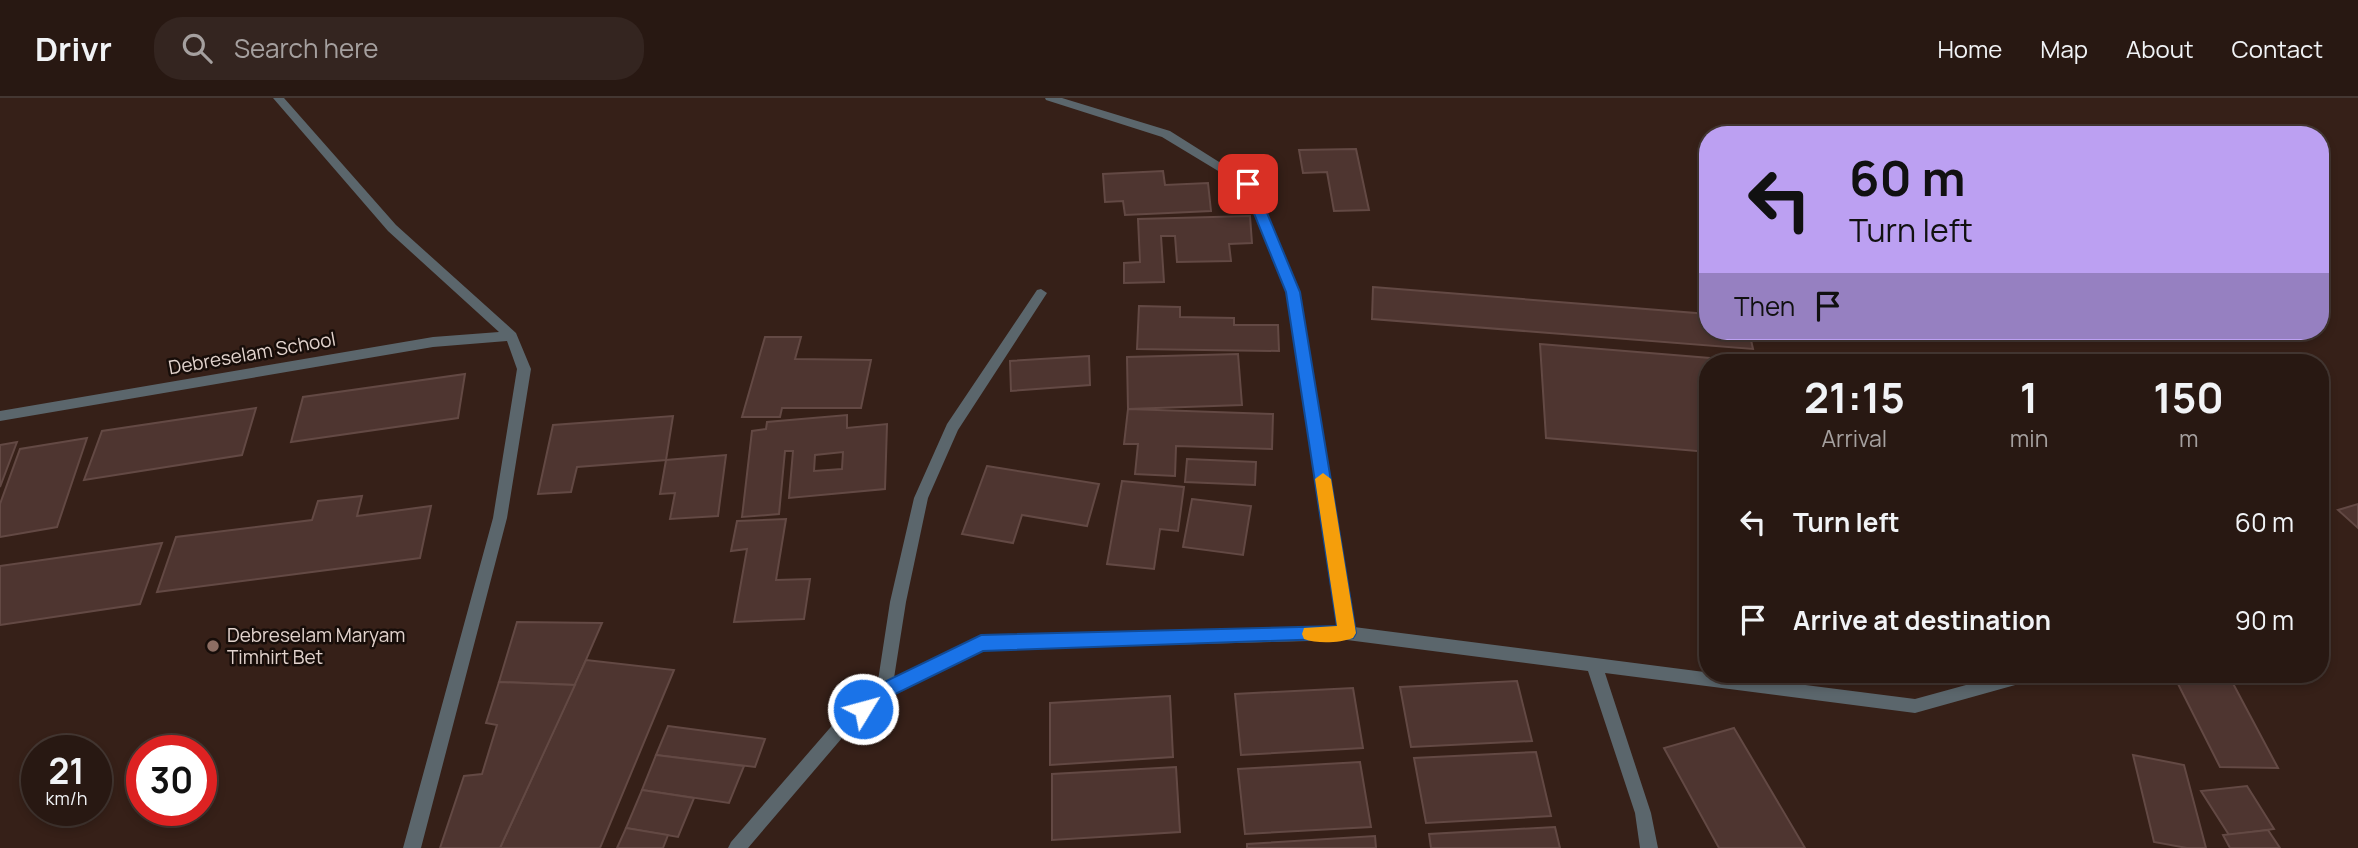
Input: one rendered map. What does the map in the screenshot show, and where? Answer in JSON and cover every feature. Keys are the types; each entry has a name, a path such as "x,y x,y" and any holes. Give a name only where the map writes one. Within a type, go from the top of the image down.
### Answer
{"street":[{"path":"278,98 392,228 511,336 523,369 500,518 412,848"},
{"path":"1050,98 1166,134 1248,184 1293,292 1347,633"},
{"path":"884,691 898,602 920,498 952,428 1041,293"},
{"name":"Debreselam School","path":"0,416 433,342 511,336"},
{"path":"737,848 842,726 884,691 981,643 1347,633 1699,680"},
{"path":"1595,667 1643,813 1649,848"},
{"path":"1726,683 1915,706 1998,683"}],"building":[{"path":"1356,149 1369,210 1334,211 1327,172 1303,173 1299,150"},
{"path":"1163,171 1165,185 1208,183 1211,211 1125,215 1123,201 1105,202 1103,174"},
{"path":"1250,216 1252,243 1229,244 1231,261 1177,262 1175,236 1161,236 1164,282 1124,283 1124,263 1140,262 1138,219"},
{"path":"1373,287 1699,313 1699,340 1751,340 1753,349 1372,319"},
{"path":"1139,306 1180,307 1180,317 1234,318 1234,325 1278,325 1279,351 1137,349"},
{"path":"765,337 801,337 795,359 871,360 861,408 782,408 780,417 742,417"},
{"path":"1540,344 1699,357 1699,451 1546,438"},
{"path":"1238,354 1242,405 1128,409 1127,357"},
{"path":"1089,356 1090,385 1011,391 1010,361"},
{"path":"465,374 458,418 291,442 303,397"},
{"path":"256,408 242,455 84,480 102,431"},
{"path":"1128,409 1273,414 1272,449 1176,446 1175,476 1135,474 1138,444 1124,444"},
{"path":"847,415 847,428 887,424 885,489 789,498 793,451 785,451 779,514 742,517 752,431 766,429 767,422","holes":["843,452 842,469 814,471 815,455"]},
{"path":"673,416 666,460 577,467 571,492 538,494 553,425"},
{"path":"87,438 57,527 0,537 0,504 20,449"},
{"path":"17,442 0,487 0,445"},
{"path":"726,455 718,516 670,519 675,493 660,494 666,460"},
{"path":"1187,459 1256,462 1255,485 1185,482"},
{"path":"987,466 1099,484 1087,526 1022,515 1013,543 962,534"},
{"path":"1122,481 1184,487 1178,531 1160,529 1154,569 1107,564"},
{"path":"362,496 357,516 431,506 420,558 157,592 176,537 312,520 318,501"},
{"path":"1192,499 1251,506 1243,555 1183,547"},
{"path":"2358,504 2358,528 2338,510"},
{"path":"786,519 776,580 810,579 804,619 734,622 747,549 731,551 737,521"},
{"path":"162,543 140,604 0,625 0,566"},
{"path":"517,622 602,623 575,685 499,682"},
{"path":"586,660 674,670 600,848 500,848"},
{"path":"1517,681 1532,741 1411,747 1400,687"},
{"path":"499,682 575,685 500,848 440,848 464,776 482,774 497,725 486,723"},
{"path":"2178,683 2233,683 2278,768 2220,767"},
{"path":"1353,688 1363,748 1241,755 1235,694"},
{"path":"1170,696 1173,757 1050,765 1050,703"},
{"path":"668,726 765,739 755,767 656,755"},
{"path":"1734,728 1805,848 1719,848 1664,748"},
{"path":"1536,752 1551,816 1426,823 1414,758"},
{"path":"656,755 744,766 729,803 642,790"},
{"path":"2133,755 2184,765 2206,848 2187,848 2154,842"},
{"path":"1360,762 1371,827 1245,834 1238,769"},
{"path":"1176,767 1180,832 1052,840 1052,774"},
{"path":"2247,786 2274,829 2229,835 2201,791"},
{"path":"642,790 694,798 678,837 626,828"},
{"path":"1555,827 1560,848 1431,848 1429,834"},
{"path":"626,828 668,835 663,848 617,848"},
{"path":"2268,830 2280,848 2230,848 2223,835"},
{"path":"1375,836 1376,848 1247,848 1247,844"}],"slow traffic":[{"path":"1310,634 1347,633 1323,479"}],"place":[{"name":"Debreselam Maryam Timhirt Bet","path":"213,646"}],"route":[{"path":"863,709 884,691 981,643 1347,633 1293,292 1248,184"}]}
